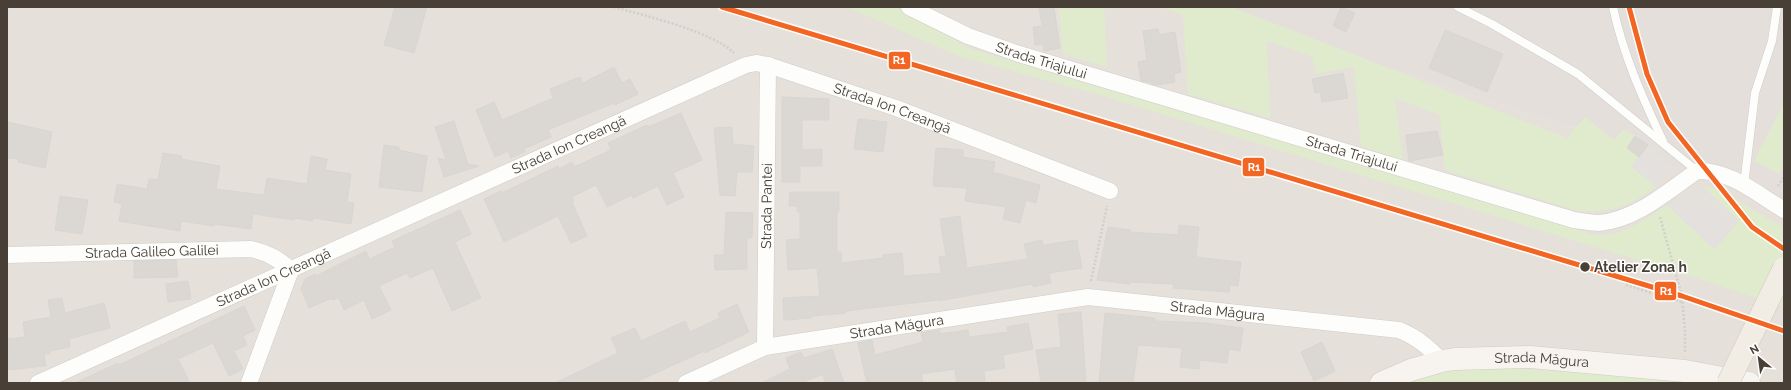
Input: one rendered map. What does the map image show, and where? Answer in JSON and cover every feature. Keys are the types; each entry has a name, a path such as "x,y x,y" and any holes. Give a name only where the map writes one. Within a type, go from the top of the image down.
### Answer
{"main road":[{"path":"1728,383 1784,268"}],"street":[{"name":"Strada Triajului","path":"909,7 968,36 1019,54 1574,220 1598,223 1615,220 1634,213 1697,171"},
{"name":"Strada Ion Creangă","path":"38,383 746,65 756,63 768,65 896,108 1110,191"},
{"name":"Strada Pantei","path":"765,347 768,65"},
{"path":"1697,171 1708,170 1722,174 1744,185 1784,210"},
{"name":"Strada Galileo Galilei","path":"7,255 251,249 265,252 278,258 291,270"},
{"path":"249,383 291,270"},
{"name":"Strada Măgura","path":"686,383 765,347 1088,297 1399,330 1412,335 1426,345 1442,361 1468,358 1530,357 1685,371 1749,383"},
{"path":"1381,383 1411,370 1442,361"}],"lane":[{"path":"1458,7 1467,10 1578,74 1697,171"},
{"path":"1613,7 1617,27 1632,75 1664,143"},
{"path":"1744,185 1755,93 1772,41 1777,7"}],"path":[{"path":"614,7 680,26 721,43 733,51 746,65"},
{"path":"1088,297 1110,191"},
{"path":"1655,200 1668,249 1679,281 1685,332 1685,371"},
{"path":"1626,285 1682,302"}],"shaded area":[{"path":"7,7 1199,7 1707,171 1784,213 1784,383 7,383"},
{"path":"1199,7 1784,7 1784,213 1707,171 1636,159 1608,139"},
{"path":"1648,145 1666,159 1668,164 1669,171 1656,187 1632,167"},
{"path":"1703,187 1739,221 1714,249 1667,205"}],"green space":[{"path":"847,7 895,7 971,49 1595,235 1605,235 1624,230 1642,222 1667,205 1715,249 1739,221 1703,187 1716,188 1784,228 1784,307 1696,278 1100,95 961,57"},
{"path":"1059,7 1104,7 1107,67 1063,54"},
{"path":"1162,7 1232,7 1567,138 1585,117 1614,140 1624,129 1635,136 1627,148 1639,157 1632,167 1656,187 1647,194 1620,207 1600,211 1578,211 1445,170 1440,115 1395,98 1403,160 1361,146 1354,67 1315,74 1313,57 1267,41 1270,118 1188,94 1183,15"},
{"path":"1784,103 1784,165 1779,174 1754,161"},
{"path":"1492,367 1679,378 1679,383 1404,383 1442,370"}],"building":[{"path":"395,7 427,7 414,53 384,45"},
{"path":"1039,7 1054,7 1060,48 1044,51 1043,44 1035,45 1033,27 1042,26"},
{"path":"1341,7 1355,13 1346,32 1333,26"},
{"path":"1158,29 1159,35 1175,32 1181,72 1174,74 1175,82 1157,85 1152,84 1151,82 1141,81 1138,62 1147,60 1143,31"},
{"path":"1445,30 1503,54 1487,92 1429,68"},
{"path":"614,67 622,83 630,79 638,94 615,105 614,103 548,130 551,137 524,149 525,152 511,158 508,151 495,157 476,110 494,102 502,120 553,98 550,89 580,77 583,83"},
{"path":"1343,73 1348,98 1322,102 1320,92 1315,93 1312,79"},
{"path":"782,97 829,99 829,120 802,120 802,150 822,149 822,166 800,166 800,182 782,182"},
{"path":"681,113 702,160 673,173 684,197 667,205 658,186 633,198 632,195 607,207 596,185 572,197 574,201 572,202 587,236 571,243 558,216 504,242 484,199 501,191 502,193 558,166 559,169 572,162 574,167 611,150 608,143 647,125 648,127"},
{"path":"858,119 887,122 883,152 854,149"},
{"path":"454,121 468,164 479,166 444,177 438,158 446,160 435,127"},
{"path":"7,122 52,132 45,168 18,162 19,159 7,158"},
{"path":"732,127 733,144 754,146 752,172 737,172 735,196 720,195 714,128"},
{"path":"1437,131 1443,155 1409,161 1406,135"},
{"path":"1635,136 1648,145 1639,157 1627,148"},
{"path":"384,145 399,147 399,150 427,156 422,192 379,187"},
{"path":"936,148 963,150 963,157 995,162 993,172 1040,185 1036,203 1026,200 1020,223 1003,219 1006,207 965,201 967,188 933,186"},
{"path":"163,153 182,156 181,159 220,166 216,189 264,195 267,178 307,184 311,156 327,159 325,170 351,174 347,202 354,203 351,224 313,218 313,221 294,218 294,220 253,214 251,229 214,224 214,226 181,221 180,231 119,221 122,204 114,202 117,184 147,189 149,179 158,180"},
{"path":"790,192 839,192 839,212 837,212 837,252 841,252 842,263 883,258 883,255 902,253 904,276 941,273 939,257 946,256 940,219 960,216 967,268 1028,259 1024,244 1042,240 1043,245 1077,240 1082,268 1049,273 1051,283 1033,287 1033,284 938,301 846,311 846,313 812,316 812,318 784,320 783,298 820,296 817,268 788,270 786,240 800,239 800,212 797,212 797,206 789,206"},
{"path":"60,196 88,200 82,234 55,230"},
{"path":"460,210 471,234 455,242 481,298 452,311 433,268 410,278 407,273 379,286 391,310 372,319 364,300 344,310 339,298 333,300 332,298 309,308 301,289 305,279 315,274 316,276 366,251 369,259 395,247 392,241"},
{"path":"726,212 753,213 752,238 747,238 747,269 715,270 714,255 724,255"},
{"path":"1179,225 1199,227 1196,257 1241,262 1238,286 1230,285 1229,292 1173,288 1174,284 1131,282 1130,284 1097,280 1108,227 1131,230 1130,232 1178,235"},
{"path":"176,260 178,277 134,278 134,261"},
{"path":"188,281 191,299 168,302 166,284"},
{"path":"62,298 65,313 104,303 110,328 69,339 70,347 49,351 50,354 44,354 46,366 7,370 7,339 25,337 23,322 51,317 48,300"},
{"path":"737,304 749,332 705,353 704,351 634,383 555,383 618,353 611,338 635,328 641,341 685,321 690,332 720,318 718,313"},
{"path":"244,306 255,330 243,336 247,345 234,351 243,369 229,376 213,343 178,359 190,383 75,383 118,363 119,365"},
{"path":"1081,312 1086,383 1041,383 1036,350 1061,347 1058,314"},
{"path":"1105,313 1155,318 1155,321 1205,323 1243,328 1240,351 1229,349 1227,363 1200,360 1199,369 1180,367 1182,348 1138,345 1133,383 1099,383"},
{"path":"1028,323 1033,349 1003,355 1005,368 984,371 985,383 957,383 955,369 921,374 923,383 867,383 858,343 872,340 875,355 923,342 921,333 940,330 940,334 968,330 969,337 1008,332 1007,327"},
{"path":"1322,342 1335,371 1314,381 1301,352"},
{"path":"832,349 844,383 825,383 823,374 801,383 761,383 790,369 786,358 801,352 804,358"}],"transit line":[{"name":"R1","path":"722,7 1682,296 1784,331"},
{"name":"R1","path":"1629,7 1647,74 1668,122 1752,227 1784,249"}],"place":[{"name":"Atelier Zona h","path":"1585,267"}]}
